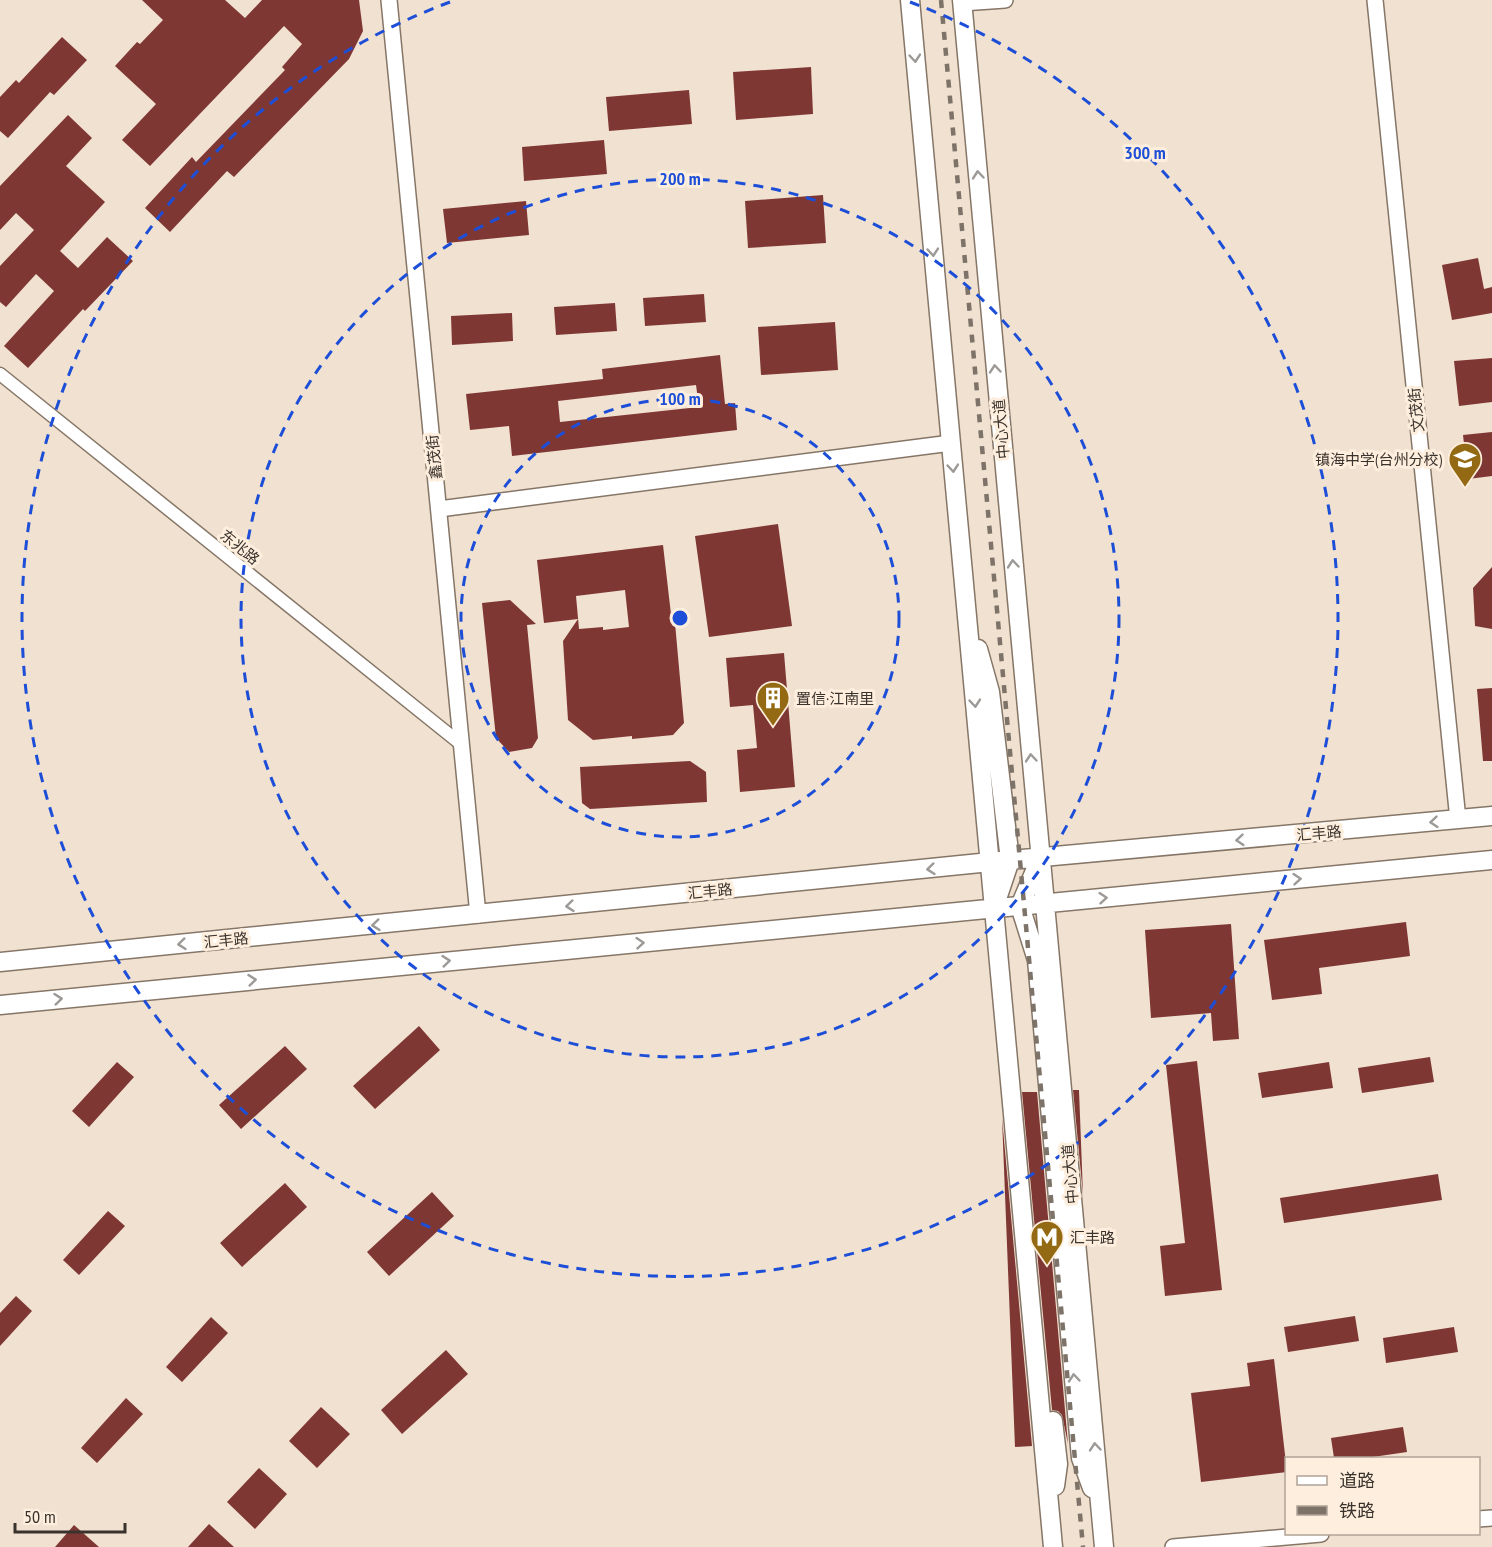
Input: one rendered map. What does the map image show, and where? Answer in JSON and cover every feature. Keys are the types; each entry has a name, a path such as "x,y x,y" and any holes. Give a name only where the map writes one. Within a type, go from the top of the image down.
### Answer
{"main road":[{"path":"910,0 997,942 1010,965 1058,1464 1052,1538"},
{"name":"中心大道","path":"962,2 1104,1547"},
{"path":"965,598 990,692 1001,800 1010,860 994,909"},
{"path":"1001,800 1010,815 1018,817 1026,813 1034,792"},
{"name":"汇丰路","path":"0,962 1010,860 1492,816"},
{"name":"中心大道","path":"1040,858 1020,906 1037,960 1081,1458 1102,1517"},
{"path":"0,1005 1492,860"},
{"name":"中心大道","path":"1037,960 1045,903"}],"street":[{"name":"鑫茂街","path":"389,0 478,915"},
{"path":"962,2 1005,0"},
{"name":"文茂街","path":"1375,0 1458,820"},
{"name":"东兆路","path":"0,374 461,744"},
{"path":"439,509 951,443"},
{"path":"1173,1547 1300,1535"}],"building":[{"path":"142,0 225,0 245,18 262,0 359,0 363,31 349,59 234,177 227,171 170,232 145,208 192,157 196,162 285,70 282,67 302,44 284,26 150,166 122,140 156,104 115,66 137,42 140,44 163,20"},
{"path":"62,37 87,60 54,95 50,92 8,138 0,131 0,97 16,80 19,83"},
{"path":"811,67 813,114 736,120 733,72"},
{"path":"689,90 692,124 609,131 606,97"},
{"path":"68,115 92,138 66,166 105,202 60,251 78,268 107,237 133,261 85,311 83,309 28,368 4,346 54,291 36,274 6,307 0,302 0,266 34,230 16,213 0,230 0,186"},
{"path":"604,140 607,174 524,181 522,147"},
{"path":"823,195 826,243 748,248 745,201"},
{"path":"526,201 529,235 447,243 443,209"},
{"path":"1478,258 1484,289 1492,287 1492,313 1452,320 1442,265"},
{"path":"704,294 706,322 645,326 643,298"},
{"path":"615,303 617,331 556,335 554,307"},
{"path":"512,313 513,341 452,345 451,316"},
{"path":"835,322 838,370 761,375 758,327"},
{"path":"720,355 725,404 735,403 737,430 512,456 509,426 470,430 466,394 603,379 602,369","holes":["696,385 699,407 560,422 558,401"]},
{"path":"1492,358 1492,402 1459,406 1454,361"},
{"path":"1492,432 1492,476 1468,479 1463,435"},
{"path":"778,524 792,626 709,637 695,536"},
{"path":"663,545 672,623 675,623 684,723 673,735 593,740 568,720 563,641 578,619 544,623 537,560","holes":["625,590 629,627 603,630 603,627 579,629 576,596"]},
{"path":"1492,567 1492,629 1475,626 1473,588"},
{"path":"510,600 536,624 527,625 538,738 532,748 509,752 496,738 482,603"},
{"name":"置信·江南里","path":"784,653 795,787 740,792 737,750 757,748 753,705 730,707 726,658"},
{"path":"1492,688 1492,761 1483,761 1477,689"},
{"path":"690,761 706,772 707,802 590,809 582,803 580,767"},
{"path":"1406,922 1410,956 1319,968 1322,994 1272,1000 1264,940"},
{"path":"1231,924 1239,1039 1213,1041 1211,1013 1151,1018 1145,930"},
{"path":"419,1026 440,1050 375,1109 353,1086"},
{"path":"285,1046 307,1069 241,1129 219,1105"},
{"path":"1430,1057 1434,1082 1362,1093 1358,1068"},
{"path":"1197,1061 1222,1290 1165,1296 1160,1246 1185,1243 1166,1065"},
{"path":"117,1062 134,1077 89,1127 72,1111"},
{"path":"1329,1062 1333,1088 1262,1098 1258,1073"},
{"path":"1073,1090 1079,1090 1083,1195"},
{"path":"1022,1092 1037,1092 1068,1444 1062,1415 1052,1410"},
{"path":"1002,1118 1032,1446 1015,1447"},
{"path":"1438,1174 1442,1200 1284,1223 1280,1198"},
{"path":"285,1183 307,1207 242,1267 220,1243"},
{"path":"432,1192 454,1216 389,1276 367,1252"},
{"path":"108,1211 125,1226 79,1275 63,1260"},
{"path":"16,1296 32,1311 0,1346 0,1313"},
{"path":"1355,1316 1359,1341 1288,1352 1284,1327"},
{"path":"211,1317 228,1333 182,1382 166,1367"},
{"path":"1454,1327 1458,1352 1386,1363 1383,1338"},
{"path":"446,1350 468,1374 402,1434 381,1410"},
{"path":"1274,1359 1285,1472 1201,1482 1191,1393 1250,1386 1247,1363"},
{"path":"126,1398 143,1414 97,1463 81,1448"},
{"path":"321,1407 350,1434 317,1468 289,1441"},
{"path":"1403,1427 1407,1452 1373,1457 1334,1457 1331,1438"},
{"path":"259,1468 287,1494 255,1529 227,1502"},
{"path":"209,1524 234,1547 188,1547"},
{"path":"74,1525 99,1547 55,1547"}],"railway":[{"path":"941,0 1083,1547"}],"place":[{"name":"镇海中学(台州分校)","path":"1465,488"},
{"name":"置信·江南里","path":"773,727"},
{"name":"汇丰路","path":"1047,1266"}]}
